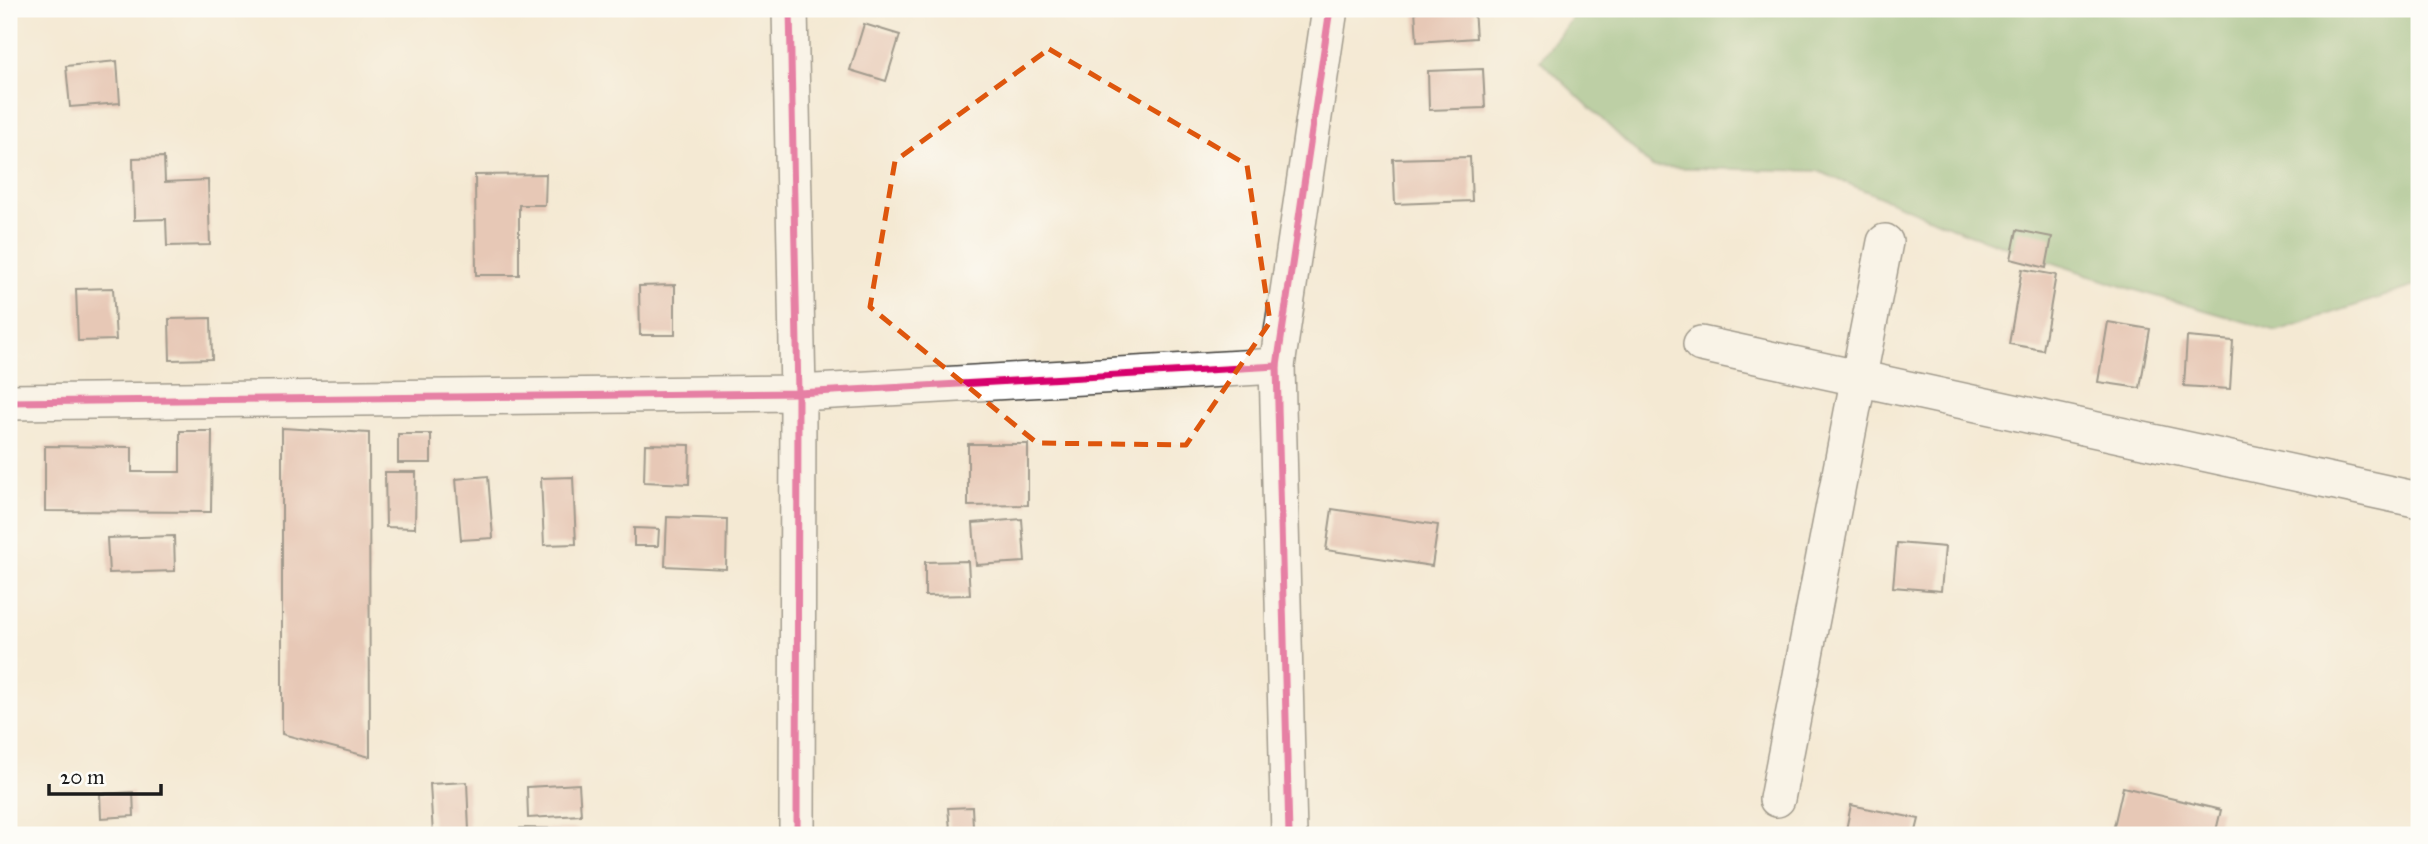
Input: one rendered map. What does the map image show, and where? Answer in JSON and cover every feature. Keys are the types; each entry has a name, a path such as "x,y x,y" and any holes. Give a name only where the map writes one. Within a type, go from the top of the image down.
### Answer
{"street":[{"path":"790,9 798,393 797,835"},
{"path":"1289,835 1277,366 1330,9"},
{"path":"1777,799 1885,242"},
{"path":"1701,344 2419,500"},
{"path":"9,402 798,393 1277,366"}],"highlighted area":[{"path":"1049,49 1247,165 1270,322 1186,445 1037,443 870,307 895,161"}],"green space":[{"path":"1579,9 2419,9 2419,285 2277,331 2121,286 1969,234 1818,171 1652,167 1540,60"}],"building":[{"path":"1415,9 1474,9 1476,38 1417,42"},
{"path":"864,24 900,35 886,81 850,70"},
{"path":"117,61 120,103 70,107 66,66"},
{"path":"1483,69 1485,108 1429,110 1428,71"},
{"path":"164,157 165,182 208,180 210,245 167,246 166,219 134,220 133,158"},
{"path":"1470,157 1472,201 1395,204 1393,159"},
{"path":"546,174 545,205 519,205 519,275 476,275 475,175"},
{"path":"2017,230 2052,237 2046,268 2011,259"},
{"path":"2022,269 2056,275 2043,350 2009,344"},
{"path":"675,285 675,335 640,335 639,286"},
{"path":"113,288 116,340 78,341 76,289"},
{"path":"211,318 212,359 170,360 169,319"},
{"path":"2108,322 2150,329 2140,388 2098,382"},
{"path":"2187,337 2233,341 2230,389 2184,386"},
{"path":"282,428 369,433 370,757 282,734"},
{"path":"180,431 212,431 211,512 45,511 45,446 132,447 132,472 180,472"},
{"path":"398,434 431,434 431,463 398,463"},
{"path":"645,444 690,445 689,484 644,482"},
{"path":"968,444 1028,444 1028,505 968,506"},
{"path":"385,472 416,472 415,528 386,527"},
{"path":"488,476 493,538 461,540 456,479"},
{"path":"573,477 576,544 544,545 541,478"},
{"path":"1332,509 1438,525 1432,566 1326,550"},
{"path":"667,517 727,519 726,569 665,566"},
{"path":"1022,519 1025,562 976,565 973,523"},
{"path":"634,528 659,529 658,546 634,546"},
{"path":"174,536 175,571 109,573 107,538"},
{"path":"1897,543 1945,547 1941,591 1893,587"},
{"path":"968,561 970,595 925,596 925,562"},
{"path":"467,782 469,831 483,831 483,835 433,835 430,784"},
{"path":"579,784 581,815 528,818 527,787"},
{"path":"2123,787 2221,810 2215,835 2112,835"},
{"path":"133,792 134,816 101,818 100,794"},
{"path":"1851,805 1919,819 1915,835 1845,835"},
{"path":"972,807 973,827 950,829 948,808"},
{"path":"520,828 578,829 578,835 519,835"}],"cycle path":[{"path":"790,9 798,393 797,835"},
{"path":"1289,835 1277,366 1330,9"},
{"path":"9,402 798,393 1277,366"}]}
